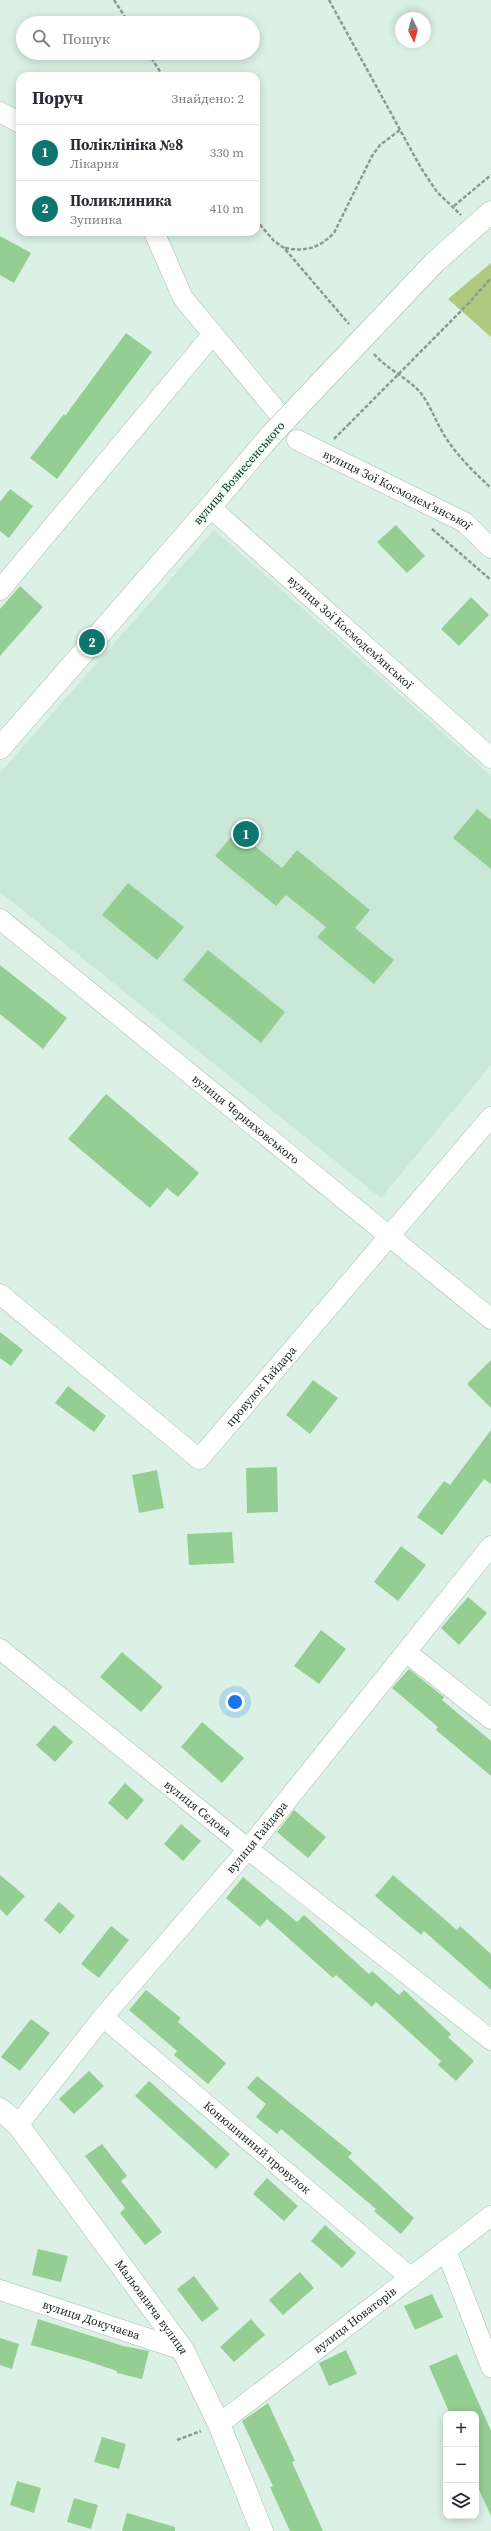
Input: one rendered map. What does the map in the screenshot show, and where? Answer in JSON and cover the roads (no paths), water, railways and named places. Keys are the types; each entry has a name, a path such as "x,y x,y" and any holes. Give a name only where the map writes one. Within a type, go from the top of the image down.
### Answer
{"main road":[{"name":"вулиця Вознесенського","path":"0,748 278,427 434,264 485,220"},
{"name":"Мальовнича вулиця","path":"0,2109 18,2125 183,2350 219,2424 262,2531"}],"street":[{"path":"0,112 16,121"},
{"path":"156,236 183,298 213,334 278,427"},
{"path":"0,590 213,334"},
{"name":"вулиця Зої Космодем’янської","path":"297,440 464,522 491,548"},
{"name":"вулиця Зої Космодем'янської","path":"210,507 491,758"},
{"name":"вулиця Черняховського","path":"0,919 491,1319"},
{"name":"провулок Гайдара","path":"0,1294 199,1459 491,1117"},
{"name":"вулиця Гайдара","path":"18,2125 103,2017 248,1849 491,1546"},
{"name":"вулиця Сєдова","path":"0,1649 248,1849 491,2040"},
{"path":"406,1652 491,1719"},
{"name":"Конюшинний провулок","path":"103,2017 411,2278"},
{"name":"вулиця Новаторів","path":"219,2424 491,2216"},
{"path":"446,2250 491,2367"},
{"name":"вулиця Докучаєва","path":"0,2290 183,2350"}],"place":[{"name":"Поликлиника","path":"92,642"},
{"name":"Поліклініка №8","path":"246,834"}]}
